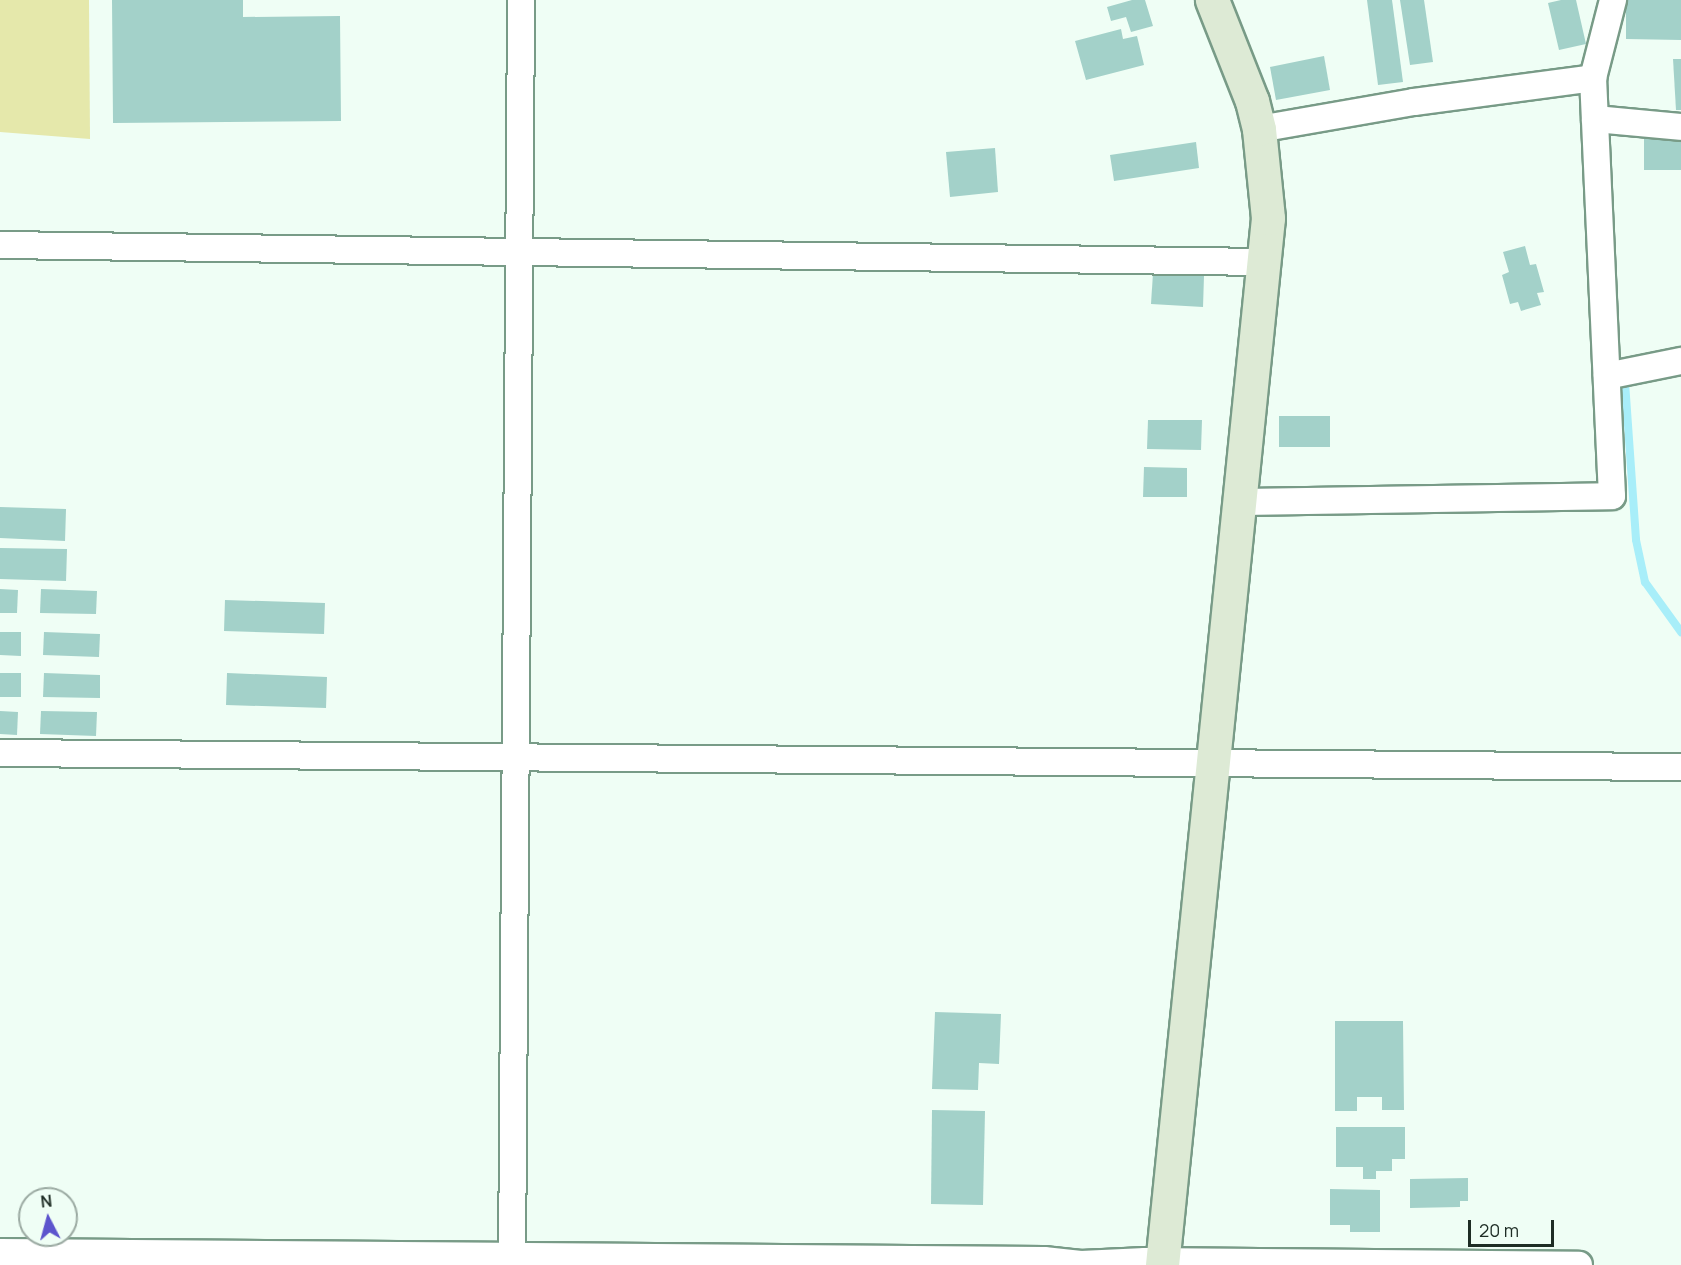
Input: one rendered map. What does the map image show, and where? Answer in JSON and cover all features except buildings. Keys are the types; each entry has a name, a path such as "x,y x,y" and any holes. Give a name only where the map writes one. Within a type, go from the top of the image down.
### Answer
{"street":[{"path":"512,1261 521,0"},
{"path":"1162,1263 1268,218 1259,129 1252,101 1212,0"},
{"path":"1240,502 1612,496 1593,78 1613,0"},
{"path":"1259,129 1414,102 1593,78"},
{"path":"1595,119 1681,127"},
{"path":"0,245 1264,262"},
{"path":"1607,376 1681,361"},
{"path":"0,753 1681,766"},
{"path":"0,1252 512,1261 1044,1260 1081,1264 1580,1265"}],"green space":[{"path":"0,0 89,0 90,139 0,132"}],"waterway":[{"path":"1625,382 1636,540 1645,582 1681,632"}]}
